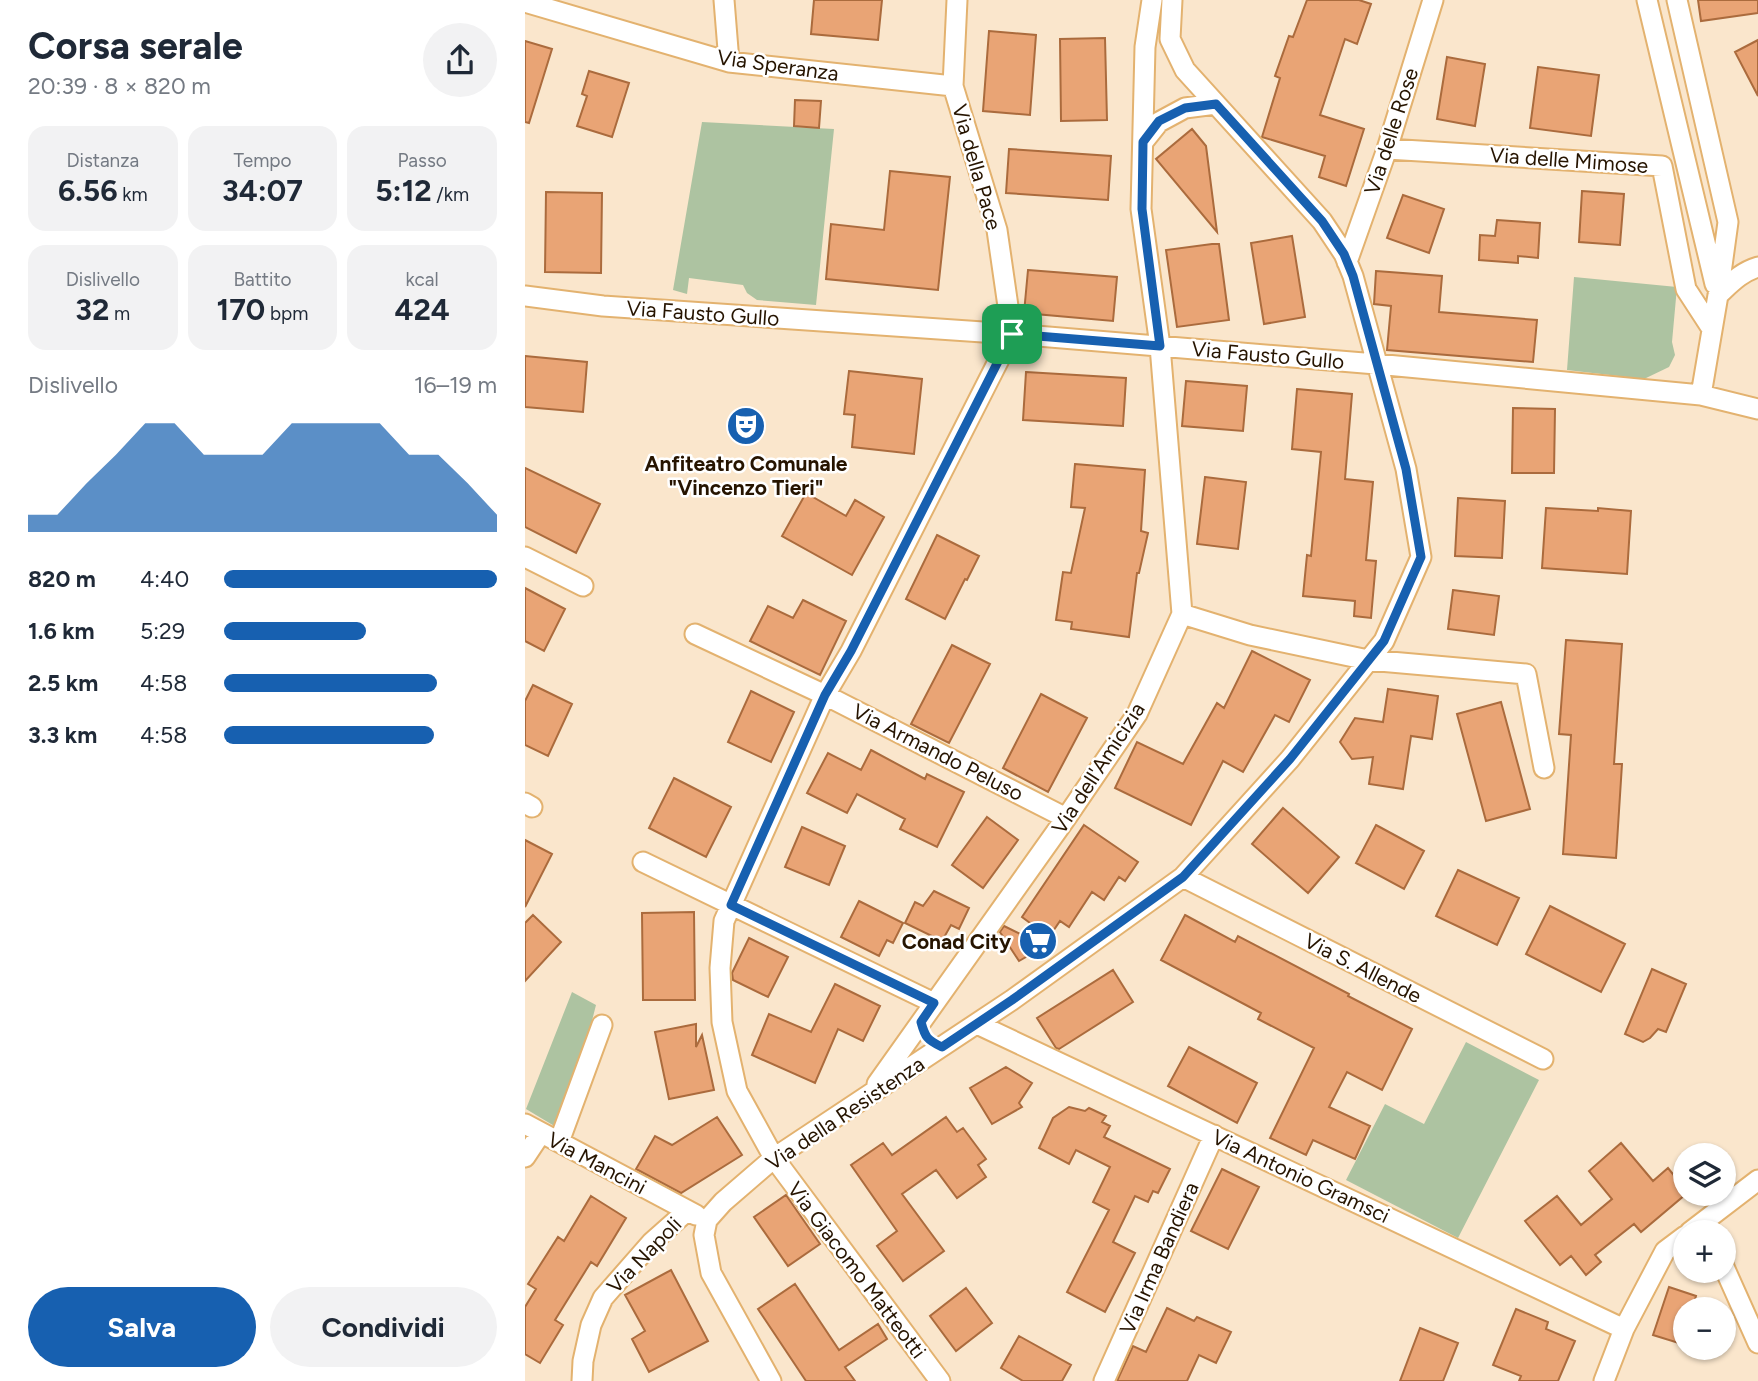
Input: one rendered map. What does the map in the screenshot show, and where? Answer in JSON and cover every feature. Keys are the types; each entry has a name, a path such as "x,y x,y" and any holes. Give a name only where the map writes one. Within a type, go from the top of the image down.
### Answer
{"street":[{"path":"724,0 729,62"},
{"name":"Via della Pace","path":"957,0 953,86 997,230 1012,334"},
{"name":"Via dell'Amicizia","path":"870,1095 1137,714 1182,614 1160,346 1142,209 1145,47 1152,0"},
{"name":"Via della Resistenza","path":"707,1220 723,1202 774,1158 1012,1000 1183,877 1290,759 1384,641 1421,557 1406,469 1353,276 1344,254 1322,221 1185,70 1170,39 1172,0"},
{"name":"Via delle Rose","path":"1347,262 1387,149 1433,0"},
{"path":"1647,0 1718,295"},
{"path":"1677,0 1728,222 1702,395"},
{"name":"Via Speranza","path":"525,2 729,62 953,86"},
{"path":"1143,142 1159,121 1185,108 1216,104"},
{"name":"Via delle Mimose","path":"1387,149 1662,166 1686,289 1712,329"},
{"path":"1718,295 1737,276 1758,267"},
{"name":"Via Fausto Gullo","path":"525,296 603,306 1012,334 1376,364 1702,395 1758,409"},
{"name":"Via Giacomo Matteotti","path":"940,1381 774,1158 737,1091 722,1022 720,968 724,921 825,695 851,651 1012,334"},
{"path":"525,557 583,586"},
{"path":"1182,614 1250,635 1368,660 1526,674 1544,768"},
{"name":"Via Armando Peluso","path":"695,634 825,695 1066,818"},
{"path":"643,862 934,1003"},
{"name":"Via S. Allende","path":"1183,877 1543,1059"},
{"path":"921,1022 924,1035 942,1047"},
{"name":"Via Antonio Gramsci","path":"977,1024 1624,1329"},
{"path":"525,1157 542,1133 602,1025"},
{"name":"Via Mancini","path":"542,1133 707,1220"},
{"name":"Via Irma Bandiera","path":"1104,1381 1214,1135"},
{"path":"1711,1220 1758,1180"},
{"name":"Via Napoli","path":"582,1381 583,1361 591,1325 603,1298 652,1242 687,1211"},
{"path":"707,1220 704,1235 711,1273 771,1381"},
{"path":"1604,1381 1624,1329 1665,1251 1673,1245"},
{"path":"1731,1283 1758,1343"}],"green space":[{"path":"702,122 834,129 816,305 757,300 747,293 743,285 689,278 687,294 673,290"},
{"path":"1574,277 1677,287 1672,342 1675,355 1669,367 1644,379 1567,370"},
{"path":"572,992 596,1005 580,1068 556,1127 526,1109"},
{"path":"1466,1042 1539,1080 1458,1238 1346,1180 1385,1104 1424,1124"}],"building":[{"path":"814,0 882,0 878,40 811,34"},
{"path":"1307,0 1359,0 1371,4 1357,44 1345,39 1320,115 1364,129 1346,186 1319,177 1325,156 1262,137 1280,78 1275,76 1289,36 1293,37"},
{"path":"1698,0 1758,0 1758,13 1701,21"},
{"path":"989,31 1036,35 1030,115 983,111"},
{"path":"1105,38 1107,120 1061,121 1060,39"},
{"path":"1758,40 1758,96 1735,52"},
{"path":"525,41 552,49 529,123 525,122"},
{"path":"1447,57 1485,64 1475,126 1437,119"},
{"path":"1538,67 1599,75 1591,136 1530,128"},
{"path":"589,71 629,83 612,137 577,126 587,96 582,94"},
{"path":"795,100 821,101 819,128 794,126"},
{"path":"1192,129 1206,146 1217,232 1156,159"},
{"path":"1009,149 1111,156 1108,200 1006,193"},
{"path":"890,171 950,177 938,290 826,279 831,224 884,230"},
{"path":"1582,191 1624,194 1620,245 1579,242"},
{"path":"546,192 602,193 601,273 545,272"},
{"path":"1403,195 1444,209 1429,253 1387,238"},
{"path":"1497,220 1540,223 1538,258 1518,256 1518,263 1479,260 1480,235 1495,236"},
{"path":"1292,236 1305,317 1264,324 1251,243"},
{"path":"1219,244 1229,320 1177,327 1166,250"},
{"path":"1028,270 1117,277 1113,321 1024,313"},
{"path":"1376,271 1442,276 1439,312 1537,320 1533,362 1387,350 1391,306 1374,304"},
{"path":"525,356 587,362 583,412 525,407"},
{"path":"849,371 922,379 914,454 852,447 855,415 844,414"},
{"path":"1026,372 1126,378 1123,426 1023,420"},
{"path":"1186,381 1247,386 1243,431 1182,426"},
{"path":"1297,389 1352,394 1345,479 1373,482 1366,560 1376,561 1371,618 1354,616 1355,601 1303,596 1307,555 1311,556 1321,452 1292,449"},
{"path":"1513,408 1555,409 1554,473 1512,473"},
{"path":"1075,464 1145,470 1141,531 1148,533 1137,573 1129,637 1071,629 1072,622 1056,620 1063,572 1071,573 1085,508 1071,507"},
{"path":"525,468 600,504 576,553 525,527"},
{"path":"1205,477 1246,482 1238,549 1197,544"},
{"path":"806,493 846,516 855,500 884,517 852,575 782,536"},
{"path":"1458,498 1505,501 1502,558 1455,556"},
{"path":"1546,508 1631,511 1627,574 1542,568"},
{"path":"937,535 979,556 945,619 906,599"},
{"path":"525,588 565,609 544,651 525,641"},
{"path":"1453,590 1499,596 1494,635 1448,629"},
{"path":"803,600 846,621 820,675 750,641 768,606 793,618"},
{"path":"1566,640 1622,644 1614,764 1622,764 1616,858 1563,854 1571,735 1559,734"},
{"path":"952,645 990,664 949,743 911,724"},
{"path":"1252,651 1310,680 1289,722 1275,715 1243,772 1223,761 1191,825 1115,788 1137,742 1183,764 1217,703 1224,708"},
{"path":"533,685 572,704 548,756 525,745 525,701"},
{"path":"1388,689 1438,696 1432,739 1411,736 1403,789 1369,784 1373,757 1352,759 1340,742 1355,718 1383,722"},
{"path":"751,691 794,712 771,762 728,742"},
{"path":"1041,694 1087,718 1048,792 1003,768"},
{"path":"1501,702 1530,809 1486,821 1457,714"},
{"path":"871,750 925,779 927,774 964,792 937,847 900,829 905,819 857,794 847,813 807,793 828,753 861,770"},
{"path":"674,778 731,807 706,857 649,828"},
{"path":"1283,808 1339,857 1308,893 1252,844"},
{"path":"987,817 1018,840 983,888 952,865"},
{"path":"1084,825 1138,862 1125,881 1119,877 1104,900 1092,892 1069,927 1060,921 1049,937 1022,917"},
{"path":"1376,825 1424,851 1404,889 1356,863"},
{"path":"802,827 845,846 829,885 785,867"},
{"path":"525,840 552,854 525,907"},
{"path":"1458,870 1519,898 1497,945 1436,916"},
{"path":"934,891 969,908 959,929 951,925 942,941 905,923 915,902 923,906"},
{"path":"859,901 903,923 893,943 887,940 879,956 841,937"},
{"path":"1550,906 1625,944 1601,992 1526,954"},
{"path":"694,912 695,1000 643,1000 642,913"},
{"path":"533,915 561,942 525,981 525,923"},
{"path":"1185,915 1235,942 1238,936 1412,1029 1382,1090 1347,1072 1329,1107 1370,1126 1355,1159 1313,1140 1306,1155 1270,1138 1314,1048 1258,1019 1261,1013 1161,960"},
{"path":"1004,926 1045,946 1019,961 1000,932"},
{"path":"749,938 788,957 768,997 733,980 732,973"},
{"path":"1652,969 1686,984 1666,1032 1658,1029 1643,1042 1625,1034"},
{"path":"1113,970 1133,1002 1059,1049 1056,1048 1037,1018"},
{"path":"835,984 880,1006 863,1041 838,1029 815,1083 752,1055 769,1014 811,1032"},
{"path":"696,1024 696,1047 702,1035 714,1090 669,1099 655,1032"},
{"path":"1189,1047 1257,1083 1237,1123 1168,1086"},
{"path":"1006,1067 1032,1083 1019,1103 1022,1107 992,1124 970,1088"},
{"path":"1069,1107 1085,1111 1089,1108 1106,1116 1102,1122 1110,1126 1104,1137 1170,1169 1158,1193 1153,1191 1148,1202 1135,1196 1113,1242 1135,1253 1105,1312 1067,1292 1109,1210 1093,1202 1110,1167 1076,1150 1069,1164 1039,1148 1053,1118"},
{"path":"717,1117 742,1155 681,1193 636,1169 655,1136 672,1145"},
{"path":"946,1117 957,1132 963,1128 986,1159 978,1165 986,1177 957,1198 936,1170 902,1194 944,1251 903,1281 877,1246 897,1231 851,1165 883,1143 892,1155"},
{"path":"1621,1143 1653,1181 1668,1168 1673,1174 1673,1205 1641,1232 1634,1224 1595,1255 1601,1262 1586,1275 1571,1256 1560,1265 1525,1221 1557,1196 1581,1225 1612,1199 1589,1171"},
{"path":"1222,1169 1259,1187 1228,1249 1191,1231"},
{"path":"786,1195 820,1244 788,1266 754,1217"},
{"path":"591,1196 626,1218 597,1266 591,1262 555,1320 563,1325 540,1363 525,1354 525,1307 536,1289 528,1284 558,1237 564,1241"},
{"path":"671,1270 708,1341 649,1372 632,1339 645,1331 625,1295"},
{"path":"795,1284 839,1350 878,1324 887,1339 845,1367 855,1381 806,1381 758,1309"},
{"path":"1669,1287 1696,1296 1673,1297 1673,1341 1653,1335"},
{"path":"966,1288 992,1323 956,1351 930,1316"},
{"path":"1167,1308 1194,1321 1197,1317 1231,1332 1216,1363 1199,1355 1187,1381 1117,1381 1133,1346 1146,1352"},
{"path":"1516,1309 1548,1322 1546,1329 1575,1341 1558,1381 1519,1381 1521,1376 1493,1365"},
{"path":"1420,1328 1458,1343 1443,1381 1400,1381"},
{"path":"1019,1336 1071,1365 1062,1381 1023,1381 1001,1368"}],"place":[{"name":"Anfiteatro Comunale \"Vincenzo Tieri\"","path":"746,426"},
{"name":"Conad City","path":"1038,941"}],"route":[{"path":"1216,104 1322,221 1344,254 1353,276 1406,469 1421,557 1384,641 1290,759 1183,877 942,1047 924,1035 921,1022 934,1003 731,905 825,695 851,651 1012,334 1160,346 1142,209 1143,142 1159,121 1185,108 1216,104"}]}
